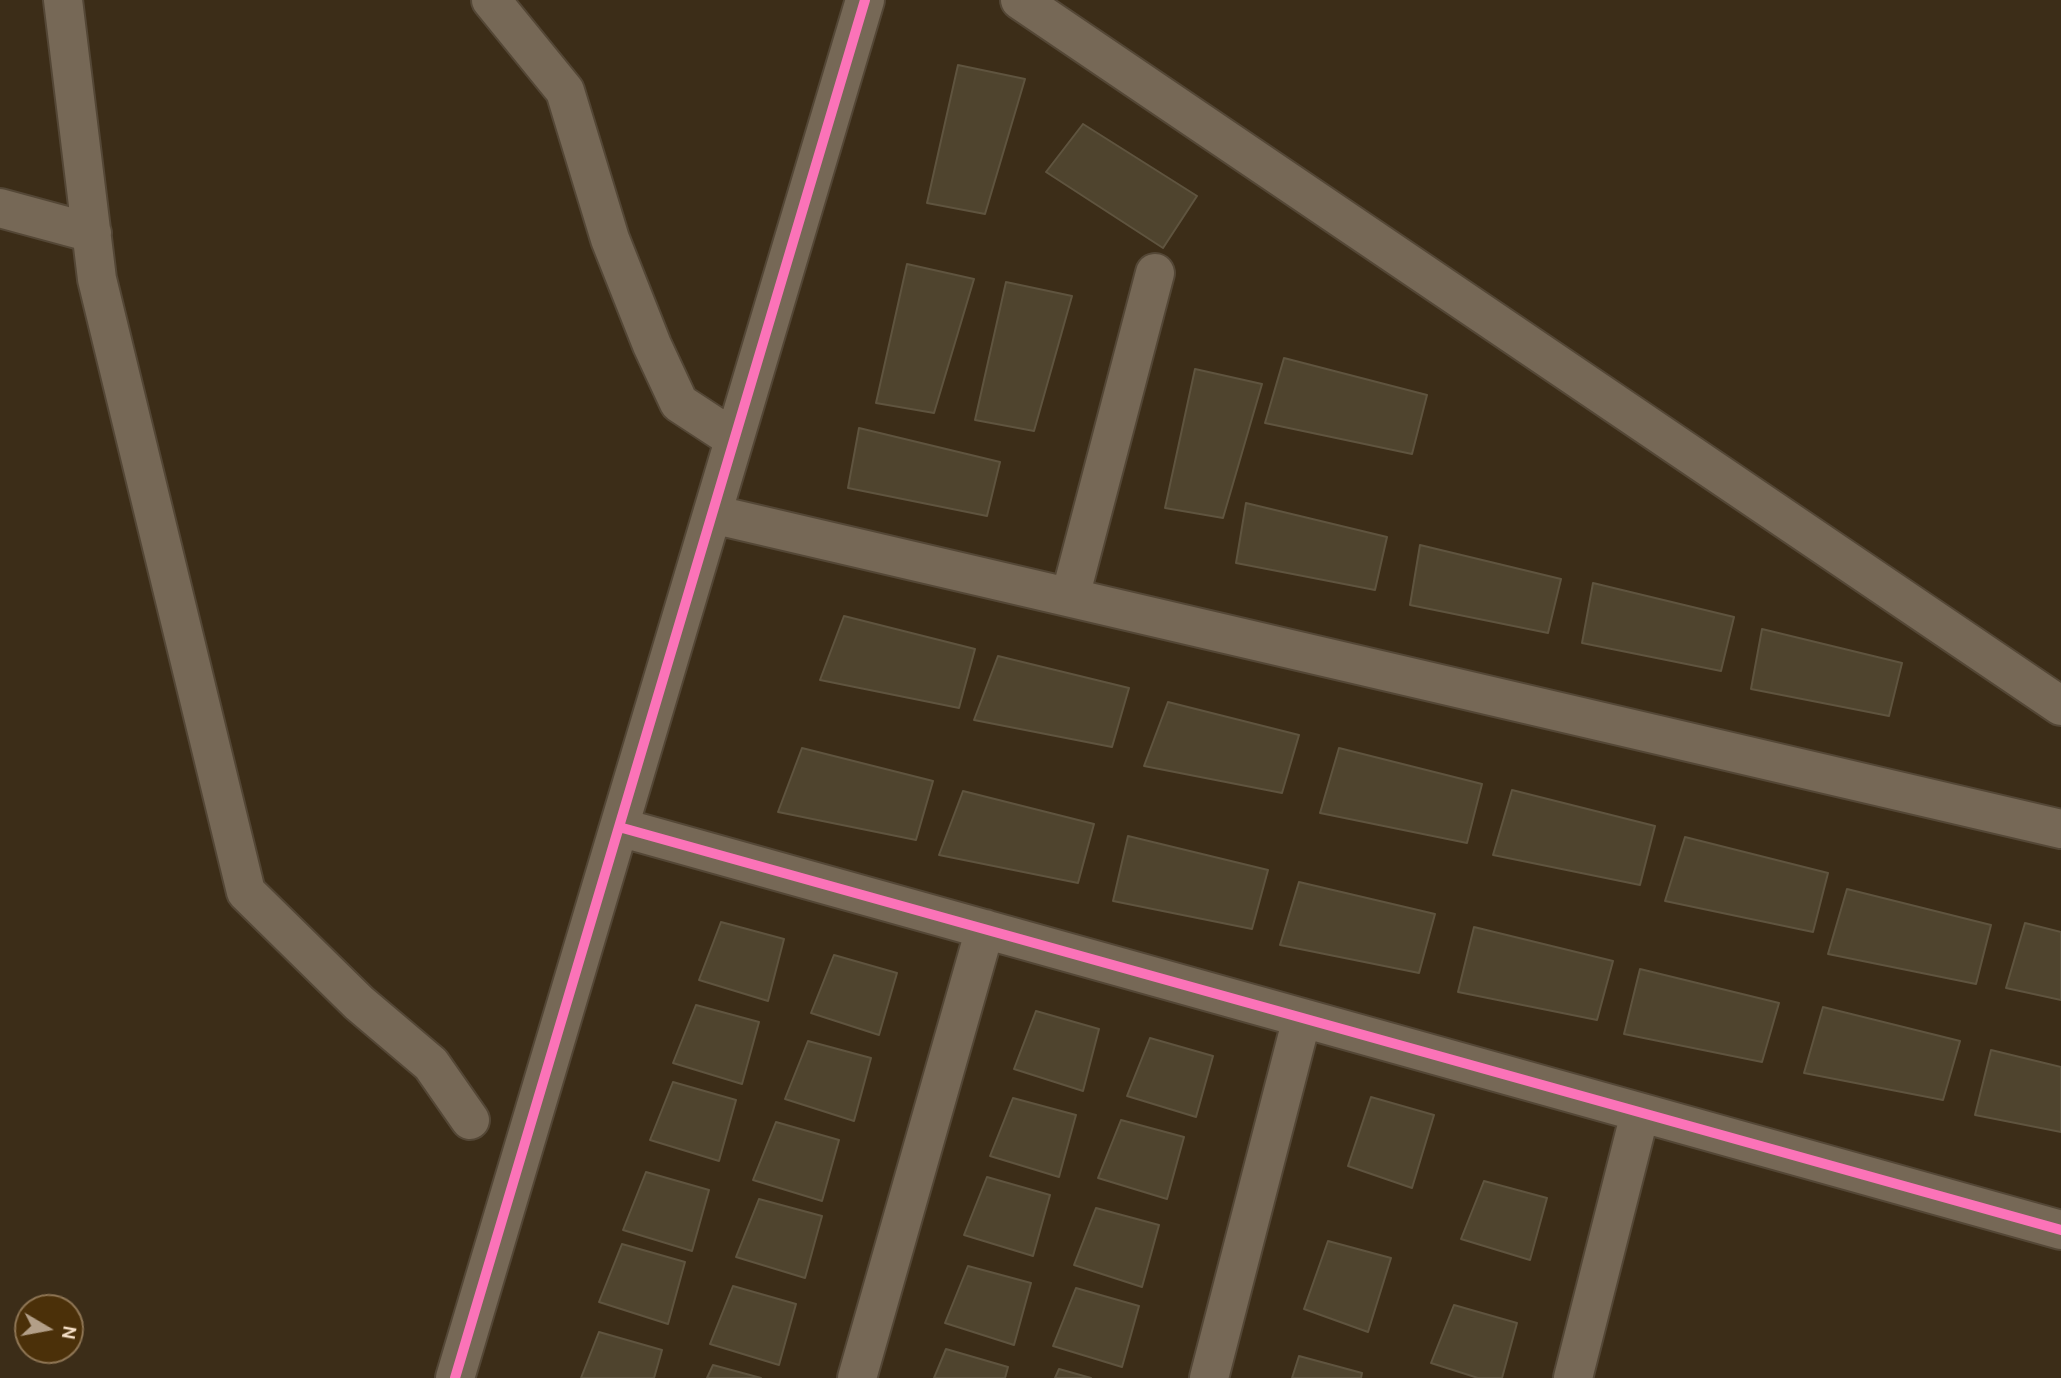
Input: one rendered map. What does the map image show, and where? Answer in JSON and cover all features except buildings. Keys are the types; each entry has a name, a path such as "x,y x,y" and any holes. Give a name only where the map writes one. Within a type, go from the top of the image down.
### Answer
{"street":[{"path":"63,0 97,279 246,892 359,1003 432,1064 470,1120"},
{"path":"491,0 565,91 610,239 678,403 734,439"},
{"path":"455,1378 865,0"},
{"path":"1020,0 2061,706"},
{"path":"0,208 92,233"},
{"path":"1070,597 1155,273"},
{"path":"712,514 2061,829"},
{"path":"619,827 2061,1230"},
{"path":"857,1378 985,929"},
{"path":"1209,1378 1302,1018"},
{"path":"1573,1378 1640,1113"}],"cycle path":[{"path":"455,1378 865,0"},
{"path":"619,827 2061,1230"}]}
